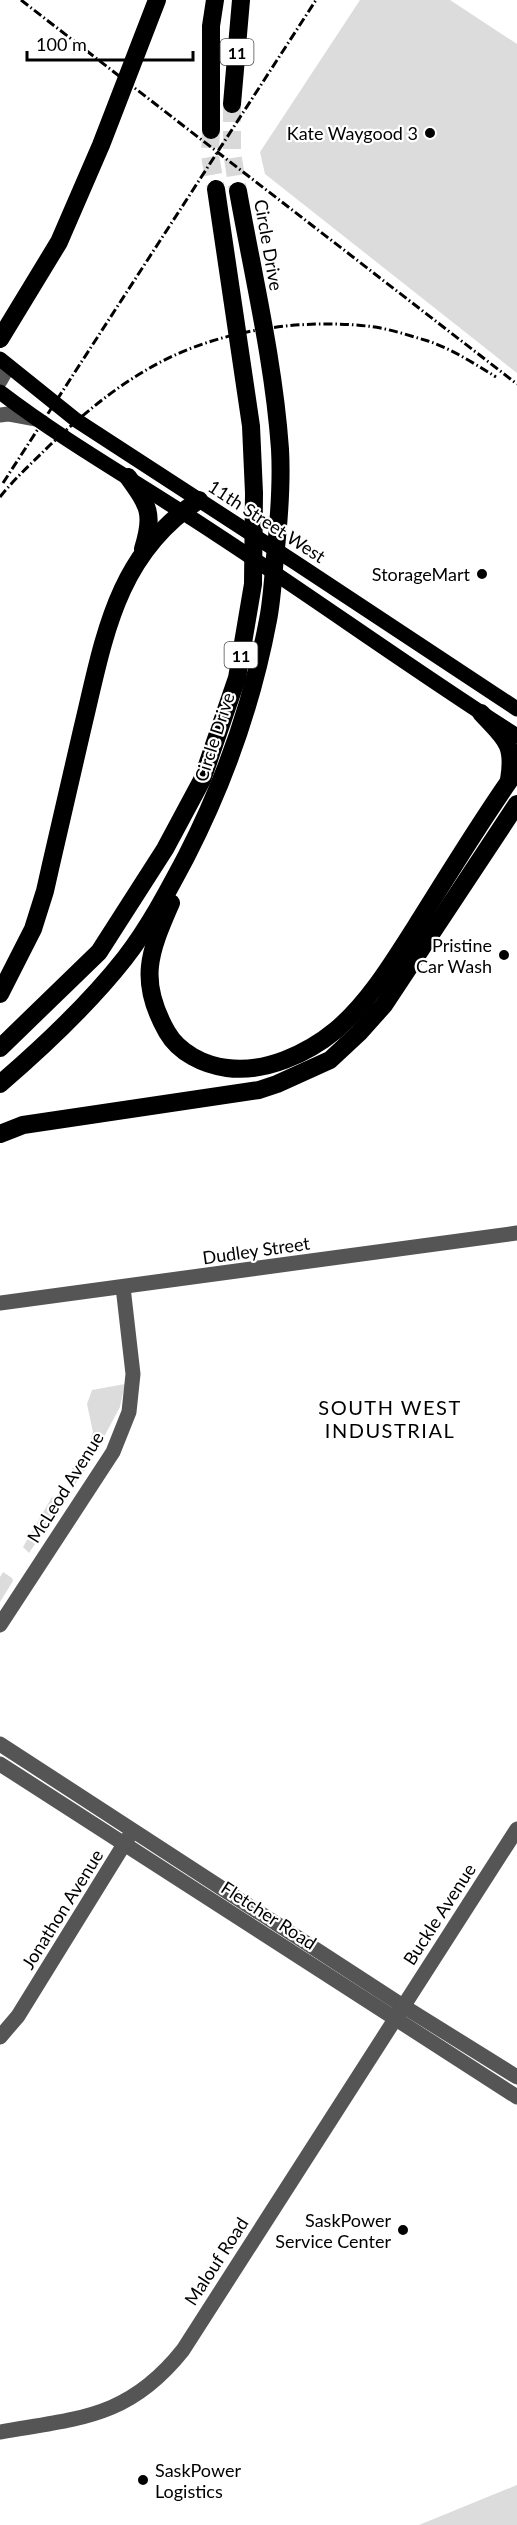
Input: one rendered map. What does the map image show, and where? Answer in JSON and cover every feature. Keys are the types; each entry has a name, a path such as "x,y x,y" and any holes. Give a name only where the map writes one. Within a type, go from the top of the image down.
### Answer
{"highway":[{"path":"0,339 58,242 101,145 157,0"},
{"name":"11","path":"211,130 211,27 215,0"},
{"name":"11","path":"232,104 241,0"},
{"name":"Circle Drive","path":"0,1048 99,952 165,849 202,780 237,678 253,584 251,426 216,189"},
{"name":"Circle Drive","path":"0,1084 86,1004 127,956 166,895 200,829 230,762 257,669 269,618 281,502 280,448 238,191"},
{"path":"0,304 21,303"},
{"path":"0,994 33,929 45,891 108,623 115,602 142,554 150,527 147,503 128,477"},
{"path":"142,554 182,511 199,500"},
{"path":"200,829 151,954 149,963 151,994 168,1034 180,1048 197,1059 213,1066 231,1069 261,1067 292,1057 318,1043 353,1013 397,957 513,775 509,747 481,713"},
{"path":"0,1134 23,1125 259,1090 330,1060 359,1034 384,1005 517,804"}],"main road":[{"name":"11th Street West","path":"4,363 76,420 296,562 517,709"},
{"path":"0,392 35,419 182,511 295,586 383,649 517,736"}],"street":[{"path":"0,381 4,363"},
{"path":"0,415 8,414 35,419"},
{"name":"Dudley Street","path":"0,1303 517,1233"},
{"name":"McLeod Avenue","path":"0,1625 113,1452 129,1412 133,1374 123,1287"},
{"name":"Fletcher Road","path":"0,1744 133,1828 403,2006 517,2077"},
{"name":"Fletcher Road","path":"0,1764 517,2097"},
{"name":"Jonathon Avenue","path":"0,2037 18,2016 133,1828"},
{"name":"Buckle Avenue","path":"394,2019 517,1829"},
{"name":"Malouf Road","path":"0,2432 98,2413 141,2393 165,2372 183,2350 394,2019"}],"shaded area":[{"path":"360,0 450,0 517,44 517,373 265,174 260,152"},
{"path":"125,1384 120,1407 99,1446 90,1440 93,1432 87,1404 92,1390"},
{"path":"82,1454 91,1461 75,1484 66,1478"},
{"path":"52,1497 62,1504 29,1553 23,1547"},
{"path":"3,1572 13,1581 0,1602 0,1577"},
{"path":"517,2485 517,2525 419,2525"}],"tunnel":[{"path":"232,104 232,152 238,191"},
{"path":"211,130 210,156 216,189"}],"railway":[{"path":"21,0 517,384"},
{"path":"3,483 316,0"},
{"path":"0,497 50,445 118,388 169,358 225,337 286,326 346,324 375,327 437,344 496,377"}],"place":[{"name":"Kate Waygood 3","path":"430,133"},
{"name":"StorageMart","path":"482,574"},
{"name":"Pristine Car Wash","path":"504,955"},
{"name":"SaskPower Service Center","path":"403,2230"},
{"name":"SaskPower Logistics","path":"143,2480"}],"district":[{"name":"SOUTH WEST INDUSTRIAL","path":"390,1418"}]}
